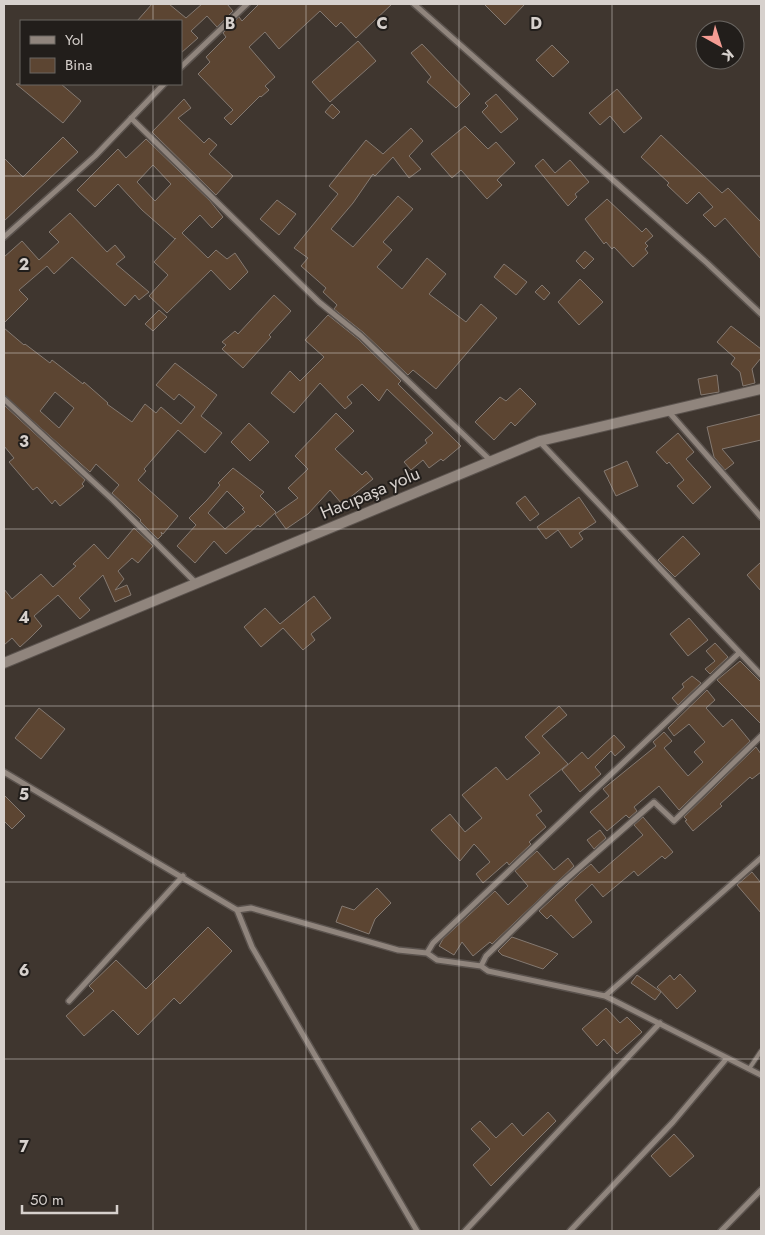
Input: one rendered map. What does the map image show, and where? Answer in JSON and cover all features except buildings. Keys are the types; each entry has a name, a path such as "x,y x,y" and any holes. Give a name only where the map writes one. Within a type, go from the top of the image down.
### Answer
{"main road":[{"name":"Hacıpaşa yolu","path":"4,663 540,441 761,389"}],"street":[{"path":"182,66 247,4"},
{"path":"414,4 707,263 761,314"},
{"path":"4,237 95,156 163,85"},
{"path":"131,118 319,302 360,336 491,461"},
{"path":"4,399 113,500 196,583"},
{"path":"668,410 761,517"},
{"path":"540,441 761,675"},
{"path":"427,953 433,943 739,653"},
{"path":"481,966 486,956 556,888 654,802 674,822 761,736"},
{"path":"4,772 183,876 237,910 252,948 417,1231"},
{"path":"604,996 761,858"},
{"path":"69,1001 183,876"},
{"path":"237,910 251,908 398,950 427,953 437,960 481,966 488,971 604,996 761,1075"},
{"path":"465,1231 660,1024"},
{"path":"570,1231 673,1122 727,1058"},
{"path":"721,1231 761,1190"}],"lane":[{"path":"749,1069 761,1051"}]}
